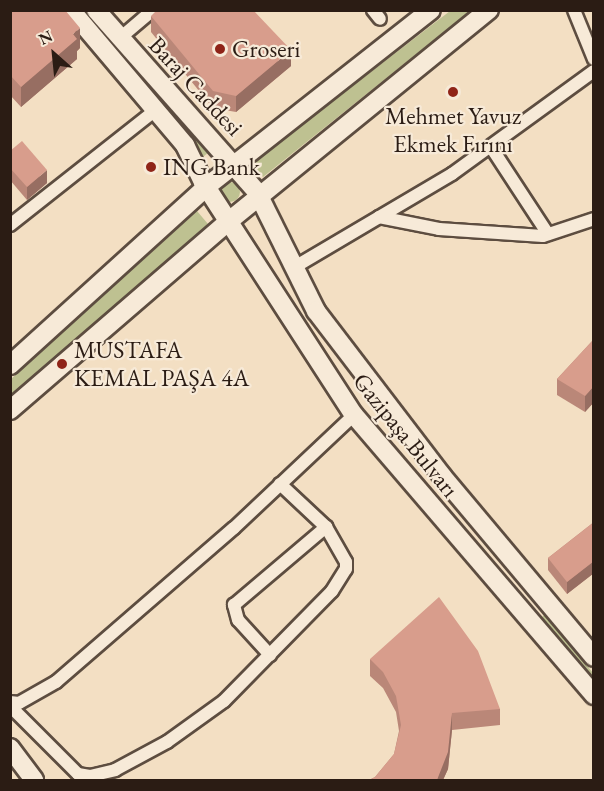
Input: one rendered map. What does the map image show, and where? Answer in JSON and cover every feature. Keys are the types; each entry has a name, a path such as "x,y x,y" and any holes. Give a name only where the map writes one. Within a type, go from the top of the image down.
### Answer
{"main road":[{"name":"Baraj Caddesi","path":"71,10 157,109 185,145 206,186"},
{"name":"Baraj Caddesi","path":"96,10 235,163 259,196"},
{"path":"10,365 206,186 431,10"},
{"path":"10,410 229,221 489,10"},
{"name":"Gazipaşa Bulvarı","path":"206,186 354,415 424,499 540,629 594,695"},
{"name":"Gazipaşa Bulvarı","path":"259,196 316,311 442,476 594,657"},
{"path":"10,748 34,780"}],"street":[{"path":"120,38 153,10"},
{"path":"574,10 594,59"},
{"path":"294,268 490,147 594,71"},
{"path":"10,225 157,109"},
{"path":"490,147 548,234"},
{"path":"379,217 439,230 548,234 594,219"},
{"path":"10,704 19,703 56,682 280,484 354,415"},
{"path":"10,704 78,774 90,776 114,770 167,742 224,701 332,591 346,569 346,562 326,527 280,484"},
{"path":"270,655 238,620 234,604 326,527"}],"green space":[{"path":"83,11 86,11 209,152 203,157"},
{"path":"450,11 470,11 263,177 251,164"},
{"path":"230,182 237,185 240,192 237,199 230,202 223,199 220,192 223,185"},
{"path":"197,211 208,224 11,396 11,379"},
{"path":"545,614 593,673 593,684 541,618"}],"building":[{"path":"10,10 65,10 80,28 73,34 77,39 21,87 10,75"},
{"name":"Groseri","path":"157,10 253,10 291,50 236,96 213,91 151,16"},
{"path":"22,141 47,170 27,187 10,168 10,151"},
{"path":"594,339 594,386 585,396 557,379"},
{"path":"594,522 594,561 567,582 548,558"},
{"path":"439,597 478,651 500,709 452,713 448,752 437,780 369,780 375,777 394,754 401,725 396,696 383,672 370,659"}],"place":[{"name":"Groseri","path":"220,49"},
{"name":"Mehmet Yavuz Ekmek Fırını","path":"453,92"},
{"name":"ING Bank","path":"151,167"},
{"name":"MUSTAFA KEMAL PAŞA 4A","path":"62,364"}]}
